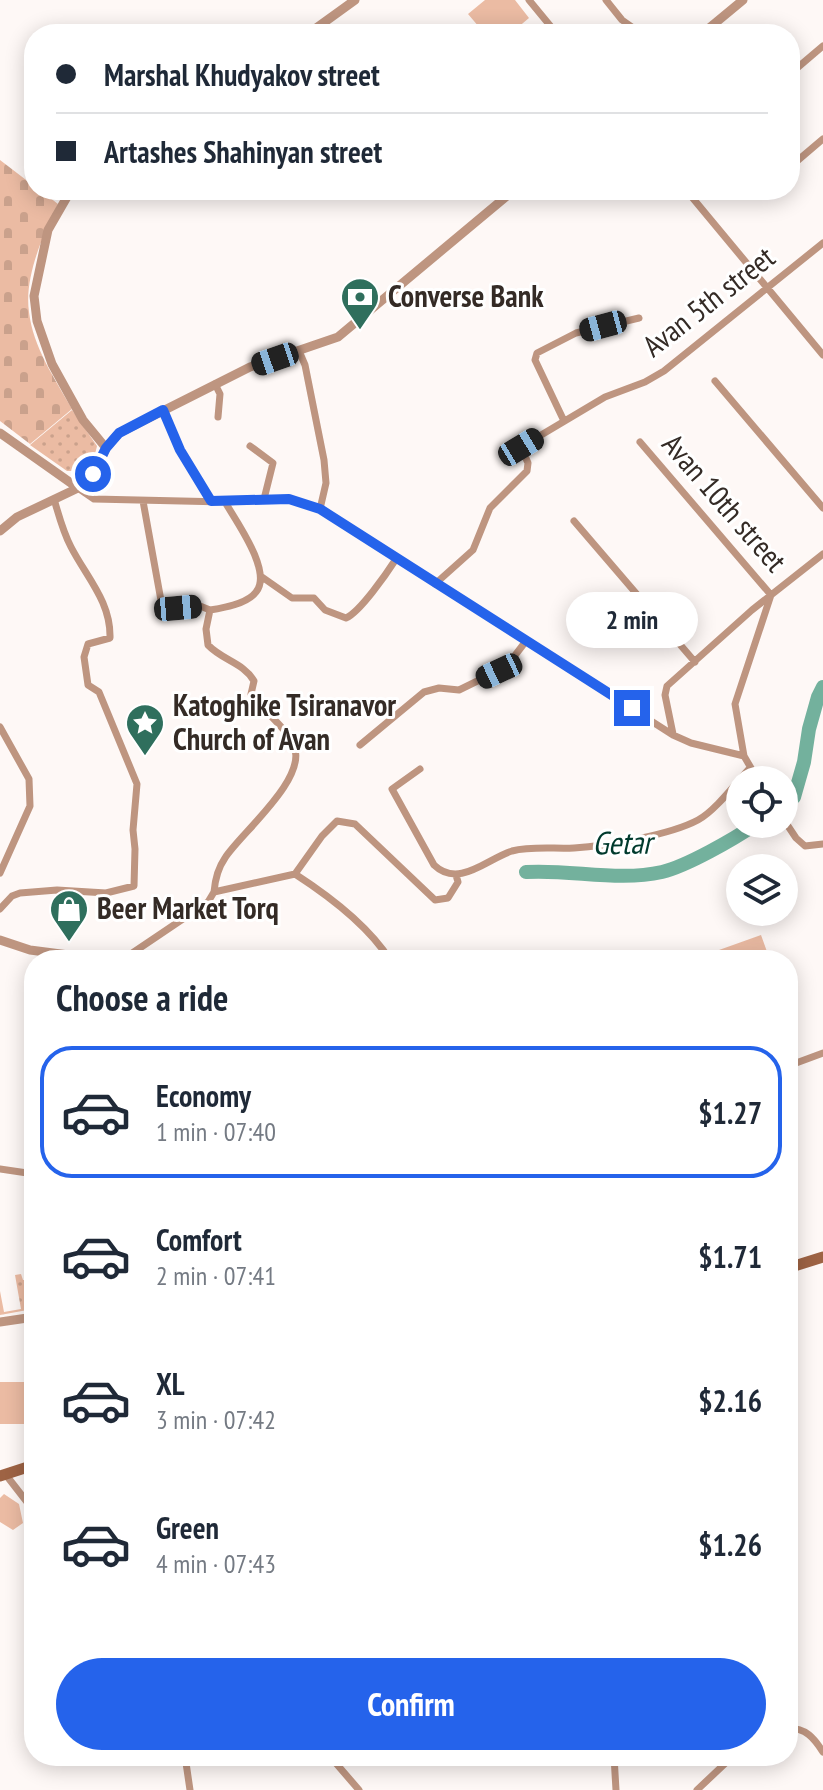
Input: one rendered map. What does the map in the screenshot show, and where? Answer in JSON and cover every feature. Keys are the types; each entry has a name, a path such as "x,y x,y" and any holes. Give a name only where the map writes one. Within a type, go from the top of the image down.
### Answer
{"main road":[{"path":"798,1265 823,1257"},
{"path":"3,1476 24,1469"}],"street":[{"path":"322,24 355,0"},
{"path":"529,0 549,24"},
{"path":"606,0 628,24"},
{"path":"714,24 743,0"},
{"path":"800,66 823,46"},
{"path":"800,159 823,139"},
{"path":"65,200 48,230 34,296 37,321 58,375 83,420 106,448"},
{"path":"0,531 17,517 78,488 97,469 106,448 119,433 163,410 217,388 250,367 338,337 502,200"},
{"path":"694,200 823,355"},
{"name":"Avan 5th street","path":"435,584 473,550 490,508 527,471 528,463 521,447 605,397 645,382 664,371 823,243"},
{"path":"564,421 535,360 537,353 576,333 639,318"},
{"path":"299,351 305,365 324,460 326,483 320,509"},
{"path":"715,381 823,508"},
{"path":"217,388 221,406 218,417"},
{"path":"163,410 180,450 211,501"},
{"path":"0,433 94,499 225,502 289,499 320,509 673,735 691,743 744,756"},
{"name":"Avan 10th street","path":"640,442 771,595"},
{"path":"250,446 272,461 264,499"},
{"path":"0,909 12,896 20,893 57,890 106,893 134,886 133,830 137,784 99,692 88,685 84,657 88,644 110,638 110,621 105,606 71,548 54,499"},
{"path":"143,501 162,606 200,606 210,610 251,597 262,577"},
{"path":"225,502 247,540 262,577 292,598 314,598 325,610 346,618 354,614 396,559"},
{"path":"574,521 695,662"},
{"path":"673,735 665,690 771,595 823,554"},
{"path":"749,766 744,756 735,704 771,595"},
{"path":"137,950 208,902 224,858 268,810 287,781 296,754 281,727 251,694 254,681 249,673 208,645 206,629 210,610"},
{"path":"360,745 424,692 439,688 459,690 506,667 526,641"},
{"path":"0,873 30,806 29,779 1,731"},
{"path":"420,769 392,789 434,865 440,871 456,875 485,866 512,851 591,847 673,830 701,819 726,793"},
{"path":"214,892 295,874 322,836 337,821 355,824 435,900 448,898 458,882 456,875"},
{"path":"796,838 805,846 823,844"},
{"path":"295,874 328,898 371,936 382,950"},
{"path":"0,940 30,950"},
{"path":"798,1062 823,1053"},
{"path":"0,1169 24,1173"},
{"path":"0,1322 24,1318"},
{"path":"3,1476 24,1500"},
{"path":"798,1730 806,1731 814,1738 823,1752"},
{"path":"186,1766 190,1790"},
{"path":"338,1766 359,1790"},
{"path":"615,1766 616,1790"},
{"path":"697,1790 722,1766"}],"green space":[{"path":"485,0 515,0 529,18 522,24 476,24 468,14"},
{"path":"0,160 24,178 24,200 53,200 58,204 32,271 28,299 31,325 40,350 72,409 30,444 0,421"},
{"path":"72,410 97,446 87,465 67,471 30,445"},
{"path":"761,935 766,950 719,950"},
{"path":"21,1274 24,1280 24,1311 0,1315 0,1291 4,1312 21,1309 15,1275"},
{"path":"0,1382 24,1382 24,1424 0,1424"},
{"path":"4,1494 19,1504 23,1523 13,1530 0,1522 0,1498"}],"waterway":[{"name":"Getar","path":"798,783 809,729 823,687"},
{"name":"Getar","path":"526,872 645,875 672,869 733,838"}],"place":[{"name":"Converse Bank","path":"360,331"},
{"name":"Katoghike Tsiranavor Church of Avan","path":"145,757"},
{"name":"Beer Market Torq","path":"69,943"}],"route":[{"path":"93,474 106,448 119,433 163,410 180,450 211,501 289,499 320,509 632,708"}]}
